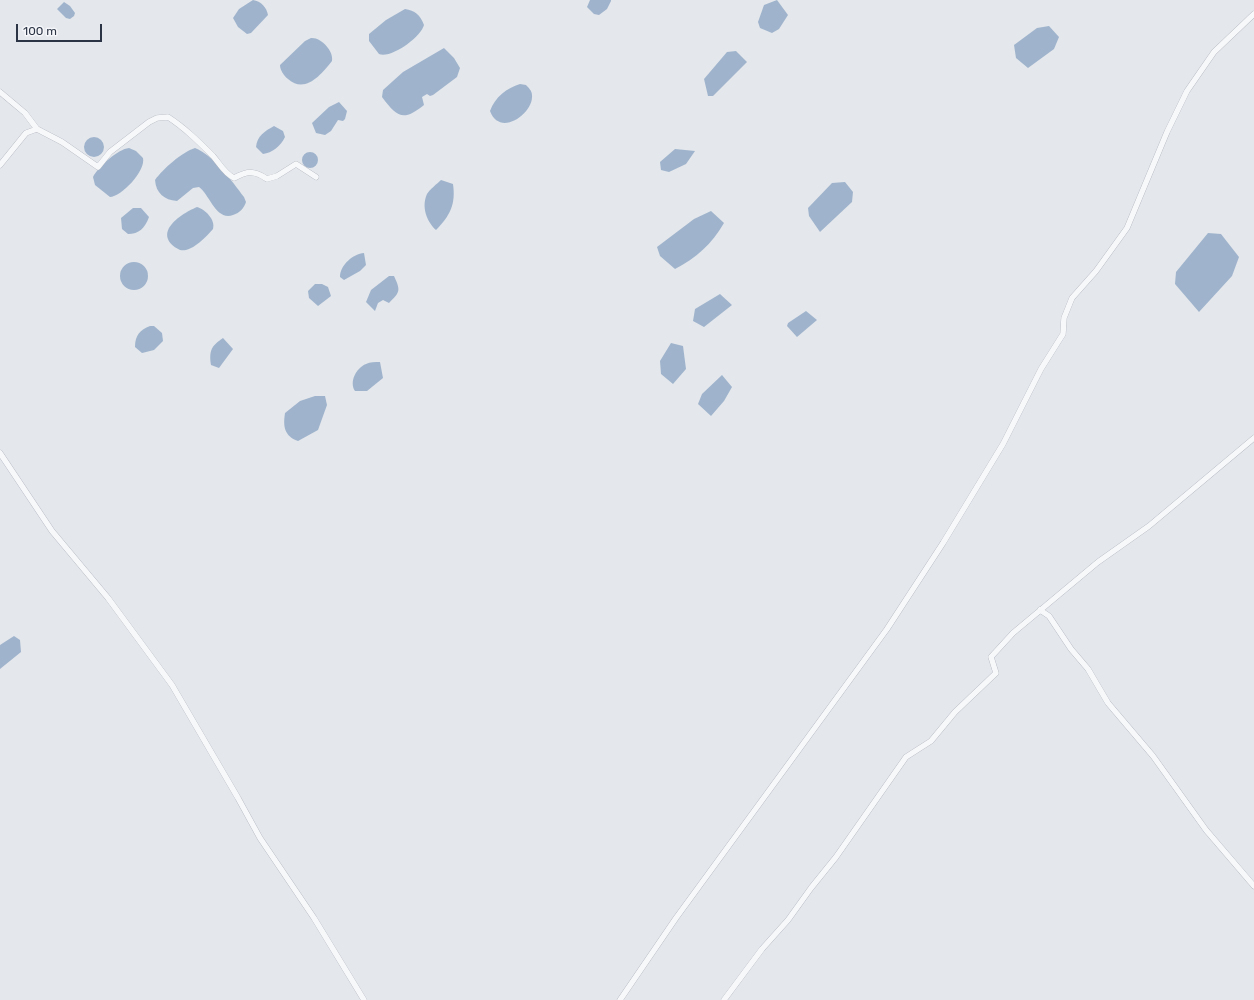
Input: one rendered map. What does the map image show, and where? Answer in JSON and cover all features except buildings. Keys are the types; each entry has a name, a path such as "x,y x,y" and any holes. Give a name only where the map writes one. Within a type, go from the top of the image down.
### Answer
{"street":[{"path":"620,1000 676,918 887,629 943,542 1003,444 1041,369 1063,334 1064,318 1072,298 1096,271 1127,228 1167,132 1187,91 1214,52 1254,14"},
{"path":"0,92 25,113 36,129 62,142 98,167 110,152 149,122 157,118 168,117 194,137 222,166 229,176 234,178 250,171 260,174 267,179 276,176 296,164 316,177"},
{"path":"0,165 26,133 36,129"},
{"path":"724,1000 762,949 788,920 836,857 906,757 931,741 955,712 970,700 996,673 991,657 1013,633 1098,562 1149,526 1254,438"},
{"path":"0,453 52,532 108,598 172,685 260,838 314,918 364,1000"},
{"path":"1040,610 1049,616 1071,649 1088,669 1108,703 1153,756 1206,830 1254,886"}],"water":[{"path":"253,0 263,5 268,15 251,33 247,34 238,27 233,18 239,9"},
{"path":"590,0 611,1 607,9 599,15 594,14 587,7"},
{"path":"777,0 788,15 779,29 772,33 760,28 758,22 764,5"},
{"path":"64,2 70,6 75,13 70,19 66,18 57,9"},
{"path":"405,9 414,12 421,18 424,25 422,30 412,41 398,50 384,55 379,54 369,41 369,34 386,20"},
{"path":"1049,26 1059,37 1054,49 1028,68 1016,58 1014,45 1037,28"},
{"path":"315,38 326,45 331,53 332,61 318,77 312,81 306,84 294,83 284,75 280,65 305,41"},
{"path":"444,48 454,58 460,68 457,77 433,95 430,96 427,94 422,97 424,105 411,114 401,115 396,113 382,97 383,90 403,72"},
{"path":"736,51 747,62 713,96 708,96 704,79 727,52"},
{"path":"520,84 526,85 532,95 528,109 516,120 508,123 495,119 490,111 495,101 506,91"},
{"path":"339,102 347,111 345,119 343,121 338,120 331,131 325,135 316,133 312,123 329,107"},
{"path":"274,126 283,131 285,137 276,148 263,154 256,147 258,140 265,132"},
{"path":"90,137 98,137 104,143 104,151 98,157 90,157 84,151 84,143"},
{"path":"129,148 136,151 143,158 141,170 126,188 115,196 110,197 95,185 93,177 99,168 109,159 124,149"},
{"path":"195,148 202,151 215,162 244,197 246,202 238,213 227,216 222,214 199,187 193,188 177,201 168,199 157,189 155,180 158,176 179,157"},
{"path":"675,149 695,151 686,164 669,172 661,170 660,162"},
{"path":"310,152 317,157 318,160 313,167 310,168 303,163 302,160 307,153"},
{"path":"441,180 453,184 454,198 448,215 436,230 430,223 426,214 425,199 432,188"},
{"path":"845,182 853,192 852,202 820,232 809,216 808,208 832,183"},
{"path":"197,207 209,215 213,222 213,229 193,247 180,250 172,244 168,238 170,226 182,215"},
{"path":"133,208 141,208 149,217 141,230 128,234 122,229 121,218"},
{"path":"711,211 724,223 714,238 703,250 675,269 660,256 657,247 694,219"},
{"path":"1208,233 1221,234 1239,257 1232,276 1199,312 1175,284 1176,272"},
{"path":"364,253 366,265 360,271 344,280 340,277 342,268 348,261 356,255"},
{"path":"134,262 144,266 148,276 144,286 134,290 124,286 120,276 124,266"},
{"path":"389,276 394,276 398,285 397,294 389,303 383,300 378,303 375,311 366,302 371,290"},
{"path":"315,284 322,284 328,287 331,296 318,306 309,298 308,291"},
{"path":"720,294 732,305 704,327 693,321 695,309"},
{"path":"806,311 817,320 797,337 787,326 788,323"},
{"path":"154,326 162,333 163,341 154,350 142,353 135,347 136,339 143,329"},
{"path":"223,338 233,349 219,368 211,365 210,356 213,346"},
{"path":"671,343 683,346 686,369 673,384 661,374 660,361"},
{"path":"380,362 383,378 367,391 355,391 353,387 353,380 359,369 368,363"},
{"path":"722,375 732,387 724,401 711,416 698,404 702,394"},
{"path":"315,396 325,396 327,405 318,430 298,441 293,439 286,430 284,422 285,413 300,401"},
{"path":"14,636 20,640 21,652 0,669 0,645"}]}
